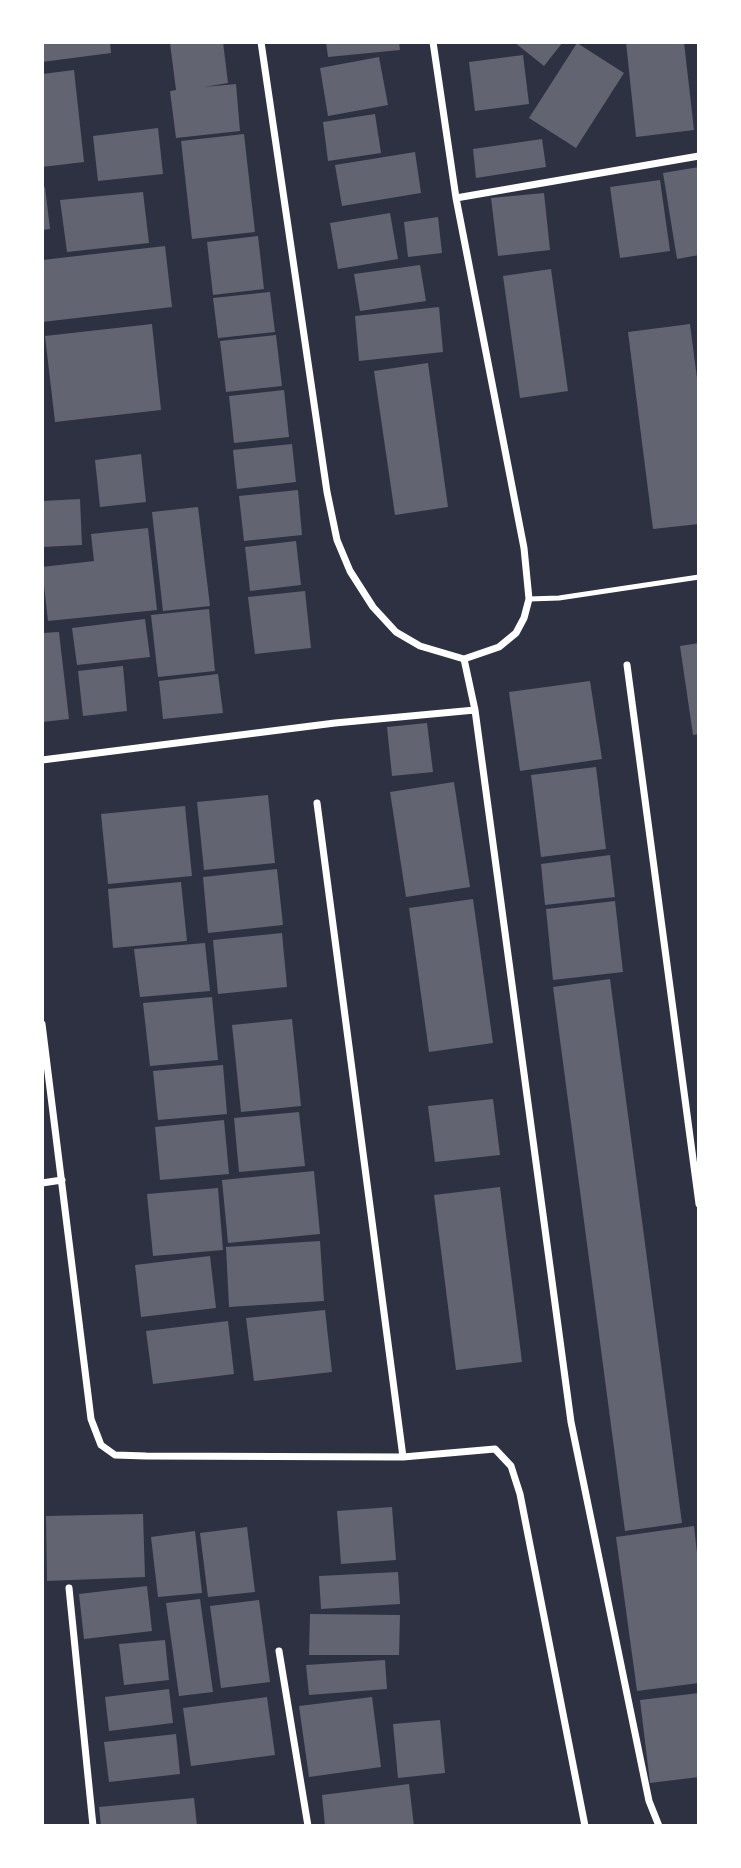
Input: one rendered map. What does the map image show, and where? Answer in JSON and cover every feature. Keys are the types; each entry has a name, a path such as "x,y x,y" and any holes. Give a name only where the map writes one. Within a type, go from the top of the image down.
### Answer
{"street":[{"path":"261,42 327,492 337,540 350,571 373,607 396,632 420,646 464,659 499,647 516,633 524,618 529,599 524,548 456,198 433,42"},
{"path":"456,198 699,156"},
{"path":"464,659 475,709 570,1422 649,1801 659,1826"},
{"path":"627,665 699,1204"},
{"path":"42,760 335,723 475,709"},
{"path":"317,803 402,1457"},
{"path":"42,1024 91,1419 102,1445 115,1455 146,1456 402,1457 495,1449 510,1466 520,1494 585,1826"},
{"path":"42,1183 62,1180"},
{"path":"69,1588 93,1826"},
{"path":"279,1651 308,1826"}],"lane":[{"path":"529,599 559,598 699,577"}],"building":[{"path":"42,42 110,42 111,53 42,62"},
{"path":"223,42 228,83 204,87 236,84 240,131 176,138 170,91 176,90 170,43"},
{"path":"326,42 399,42 400,50 328,57"},
{"path":"514,42 563,42 544,66"},
{"path":"626,42 684,42 694,130 636,137"},
{"path":"577,43 624,73 576,148 529,118"},
{"path":"523,55 529,104 475,111 469,62"},
{"path":"379,57 388,105 328,116 320,68"},
{"path":"74,70 84,162 42,167 42,74"},
{"path":"375,114 381,153 328,161 323,122"},
{"path":"158,128 163,174 98,181 93,136"},
{"path":"244,134 255,232 192,239 181,141"},
{"path":"542,139 546,167 476,178 473,149"},
{"path":"415,152 421,193 342,206 335,165"},
{"path":"699,167 699,255 677,259 663,173"},
{"path":"660,180 670,251 620,258 610,187"},
{"path":"45,187 50,229 42,230 42,188"},
{"path":"143,192 149,243 67,252 60,200"},
{"path":"544,193 550,250 498,256 491,198"},
{"path":"390,213 398,259 338,269 330,223"},
{"path":"438,217 442,253 408,257 404,222"},
{"path":"258,236 264,289 213,295 207,242"},
{"path":"165,246 172,307 42,322 42,260"},
{"path":"420,265 426,301 360,311 354,274"},
{"path":"551,269 568,391 520,398 503,276"},
{"path":"270,292 275,332 218,338 213,298"},
{"path":"439,307 443,352 359,361 355,316"},
{"path":"152,324 161,410 55,422 45,336"},
{"path":"690,324 699,394 699,524 653,529 628,332"},
{"path":"276,335 282,386 226,392 220,341"},
{"path":"428,363 448,507 395,515 374,371"},
{"path":"284,390 289,437 234,443 229,396"},
{"path":"292,444 296,482 237,489 233,450"},
{"path":"141,454 146,502 100,507 95,460"},
{"path":"298,490 302,535 244,541 239,496"},
{"path":"80,499 82,545 42,547 42,501"},
{"path":"198,507 210,606 163,611 152,512"},
{"path":"148,528 157,610 48,621 42,567 94,561 91,534"},
{"path":"296,541 301,585 250,591 245,547"},
{"path":"305,591 311,648 255,654 248,597"},
{"path":"209,609 215,671 158,677 151,615"},
{"path":"145,619 150,657 77,665 72,628"},
{"path":"59,632 69,719 42,722 42,633"},
{"path":"699,643 699,734 693,735 680,646"},
{"path":"123,666 127,711 83,716 78,671"},
{"path":"218,674 223,713 163,719 159,681"},
{"path":"590,681 602,759 520,771 509,692"},
{"path":"427,723 433,772 392,776 387,727"},
{"path":"596,767 606,849 541,857 531,775"},
{"path":"454,782 470,887 406,897 390,792"},
{"path":"268,795 275,863 204,870 197,802"},
{"path":"185,806 192,876 108,884 101,814"},
{"path":"610,855 615,897 545,905 541,864"},
{"path":"277,869 283,925 208,933 203,877"},
{"path":"181,882 187,941 113,948 108,889"},
{"path":"473,899 493,1043 429,1052 409,908"},
{"path":"615,901 623,972 553,980 546,909"},
{"path":"282,933 287,987 218,994 213,940"},
{"path":"205,943 210,991 140,997 134,949"},
{"path":"610,979 682,1523 625,1531 553,987"},
{"path":"212,997 218,1060 150,1066 143,1003"},
{"path":"292,1019 301,1106 241,1112 232,1025"},
{"path":"223,1065 227,1114 158,1120 153,1071"},
{"path":"493,1099 500,1155 435,1162 428,1106"},
{"path":"299,1112 305,1166 239,1172 234,1118"},
{"path":"224,1120 229,1174 160,1180 155,1127"},
{"path":"314,1171 320,1234 228,1243 222,1180"},
{"path":"500,1187 522,1362 456,1370 434,1195"},
{"path":"218,1188 223,1250 153,1256 147,1194"},
{"path":"320,1241 324,1301 229,1307 226,1247"},
{"path":"210,1256 216,1308 141,1317 135,1265"},
{"path":"325,1310 332,1372 254,1381 246,1318"},
{"path":"228,1321 234,1374 153,1384 146,1331"},
{"path":"392,1507 396,1560 341,1564 337,1511"},
{"path":"143,1514 145,1577 47,1581 46,1516"},
{"path":"694,1526 699,1571 699,1683 637,1691 616,1537"},
{"path":"247,1527 255,1592 208,1597 200,1533"},
{"path":"195,1531 202,1593 158,1597 151,1537"},
{"path":"398,1572 400,1604 321,1609 319,1576"},
{"path":"147,1586 152,1631 84,1639 79,1594"},
{"path":"200,1599 213,1692 179,1696 166,1603"},
{"path":"259,1600 270,1682 221,1688 210,1606"},
{"path":"310,1614 400,1615 399,1655 309,1655"},
{"path":"165,1640 169,1680 124,1685 119,1644"},
{"path":"385,1660 387,1689 309,1695 306,1665"},
{"path":"169,1689 173,1723 109,1731 105,1697"},
{"path":"699,1693 699,1777 650,1783 640,1700"},
{"path":"267,1697 275,1755 191,1766 183,1708"},
{"path":"372,1697 381,1767 309,1777 299,1706"},
{"path":"440,1720 445,1773 398,1778 393,1724"},
{"path":"176,1734 180,1774 109,1782 104,1742"},
{"path":"409,1784 414,1826 325,1826 322,1795"},
{"path":"194,1798 197,1826 101,1826 99,1807"}]}
